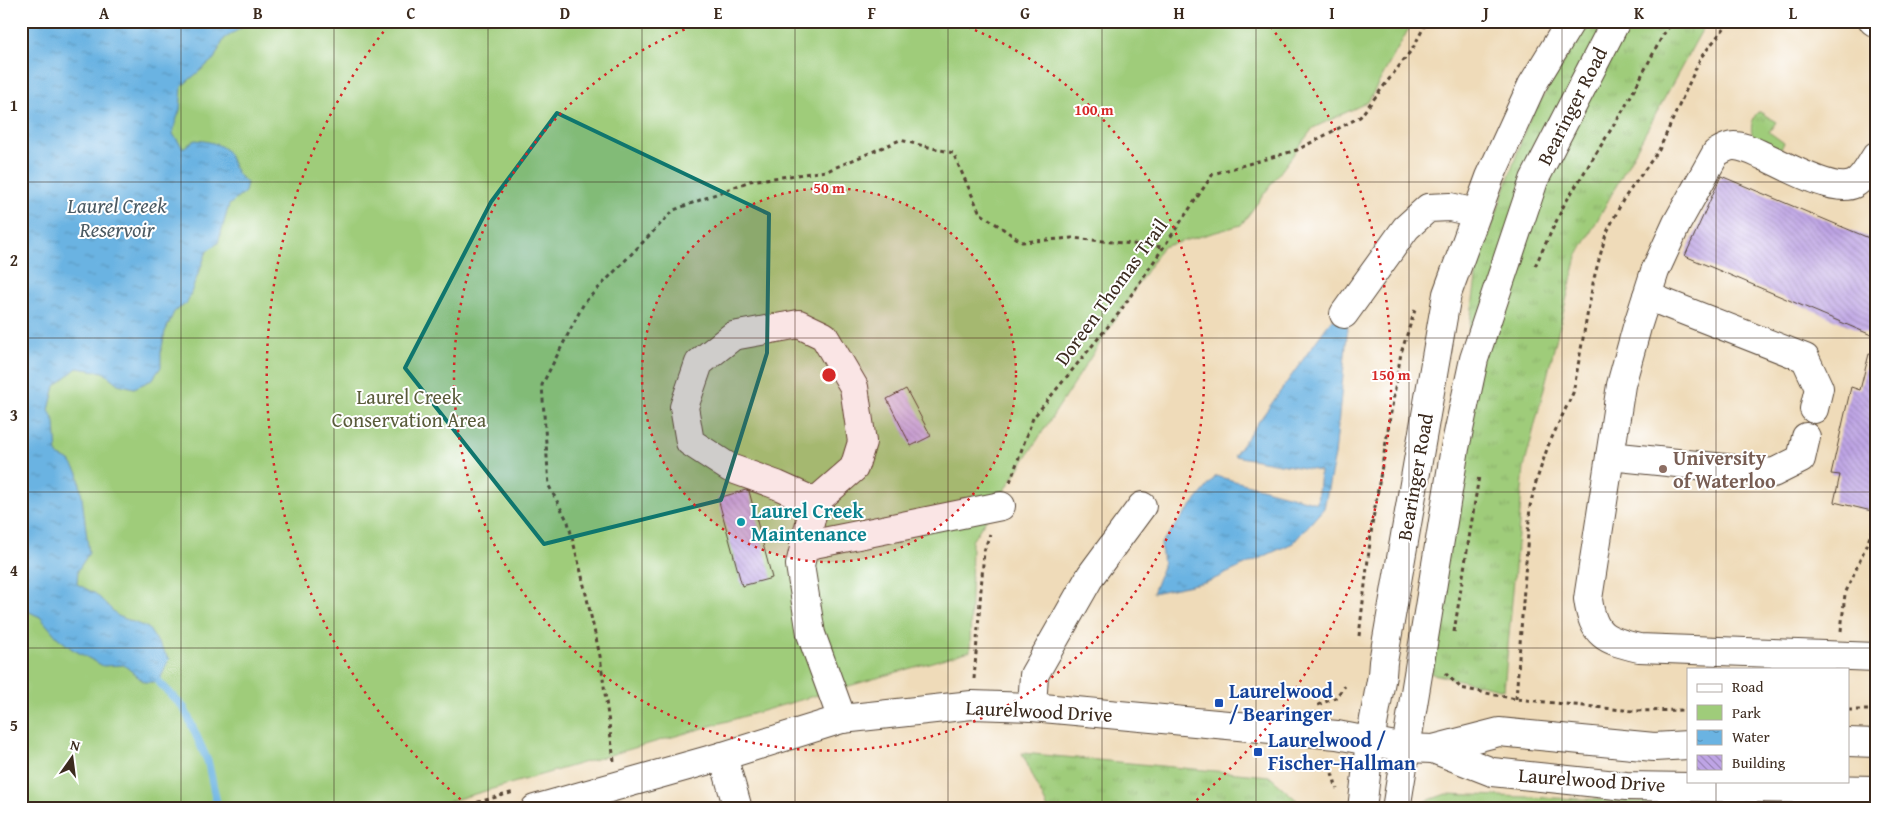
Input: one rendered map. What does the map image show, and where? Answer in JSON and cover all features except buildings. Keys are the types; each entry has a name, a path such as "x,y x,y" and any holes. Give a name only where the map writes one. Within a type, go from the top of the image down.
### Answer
{"street":[{"name":"Bearinger Road","path":"1362,809 1370,741 1447,294 1490,177 1532,85 1571,21"},
{"name":"Bearinger Road","path":"1396,809 1420,748 1416,678 1455,448 1474,359 1534,180 1616,21"},
{"path":"1876,156 1864,175 1856,183 1844,187 1812,178 1751,150 1734,146 1716,153 1677,223 1655,271 1621,386 1588,599 1593,624 1606,638 1613,642 1639,648 1876,657"},
{"path":"1344,314 1406,228 1428,208 1450,207 1476,214"},
{"path":"1647,296 1805,358 1818,388 1814,409"},
{"path":"815,502 777,485 730,468 690,442 684,407 699,363 733,336 799,324 824,336 854,387 862,442 854,468 815,502 800,565 811,634 842,719"},
{"path":"1610,456 1773,473 1801,459 1806,437"},
{"path":"804,546 1001,506"},
{"path":"1032,708 1034,675 1037,669 1091,575 1142,506"},
{"name":"Laurelwood Drive","path":"536,809 723,756 842,719 972,705 1032,708 1337,735 1420,748 1492,772 1626,786 1876,790"},
{"name":"Laurelwood Drive","path":"1420,748 1499,732 1654,747 1687,745"},
{"path":"1850,742 1876,743"},
{"path":"723,756 738,809"}],"path":[{"name":"Doreen Thomas Trail","path":"974,683 984,551 1034,418 1119,314 1213,174 1297,150 1360,117 1413,48 1427,21"},
{"path":"1532,273 1564,204 1625,107 1663,35 1673,21"},
{"path":"1516,698 1530,506 1548,446 1573,393 1594,278 1606,234 1623,200 1659,150 1701,57 1730,21"},
{"path":"1453,636 1460,603 1480,467"},
{"path":"1839,656 1845,594 1876,523"},
{"path":"1446,666 1444,674 1460,688 1516,698 1633,711 1687,710"},
{"path":"1850,710 1876,710"},
{"path":"1332,773 1337,789 1336,795"}],"highlighted area":[{"path":"557,113 769,214 767,353 721,500 544,544 405,368 491,202"}],"green space":[{"name":"Laurel Creek Conservation Area","path":"21,21 1413,21 1368,102 1313,128 1241,225 1162,247 972,541 970,651 423,809 21,809"},
{"path":"1588,21 1707,21 1577,257 1524,468 1504,690 1424,672 1477,270 1527,124"},
{"path":"1758,112 1776,122 1769,132 1784,143 1780,150 1753,138 1752,124"},
{"path":"1022,753 1269,776 1307,809 1048,809"},
{"path":"1446,794 1849,809 1409,809 1409,807"}],"water":[{"name":"Laurel Creek Reservoir","path":"21,21 256,21 247,24 224,39 214,59 182,86 180,110 173,134 183,148 195,140 209,142 222,147 228,153 239,176 247,182 245,192 229,205 218,243 207,251 187,303 174,312 165,332 161,352 161,367 152,380 134,388 118,384 103,372 77,368 55,386 49,410 55,422 57,455 70,461 78,473 81,490 89,553 78,570 77,584 96,594 118,616 148,628 169,659 159,682 144,682 124,665 103,666 72,649 57,637 40,617 21,608"},
{"path":"1332,319 1348,325 1335,455 1324,508 1293,543 1210,581 1153,593 1163,567 1161,543 1216,476 1317,503 1320,471 1234,456"}],"waterway":[{"path":"159,682 184,708 208,762 218,809"}],"place":[{"name":"University of Waterloo","path":"1663,469"},
{"name":"Laurel Creek Maintenance","path":"741,522"},
{"name":"Laurelwood / Bearinger","path":"1219,703"},
{"name":"Laurelwood / Fischer-Hallman","path":"1258,752"}]}
